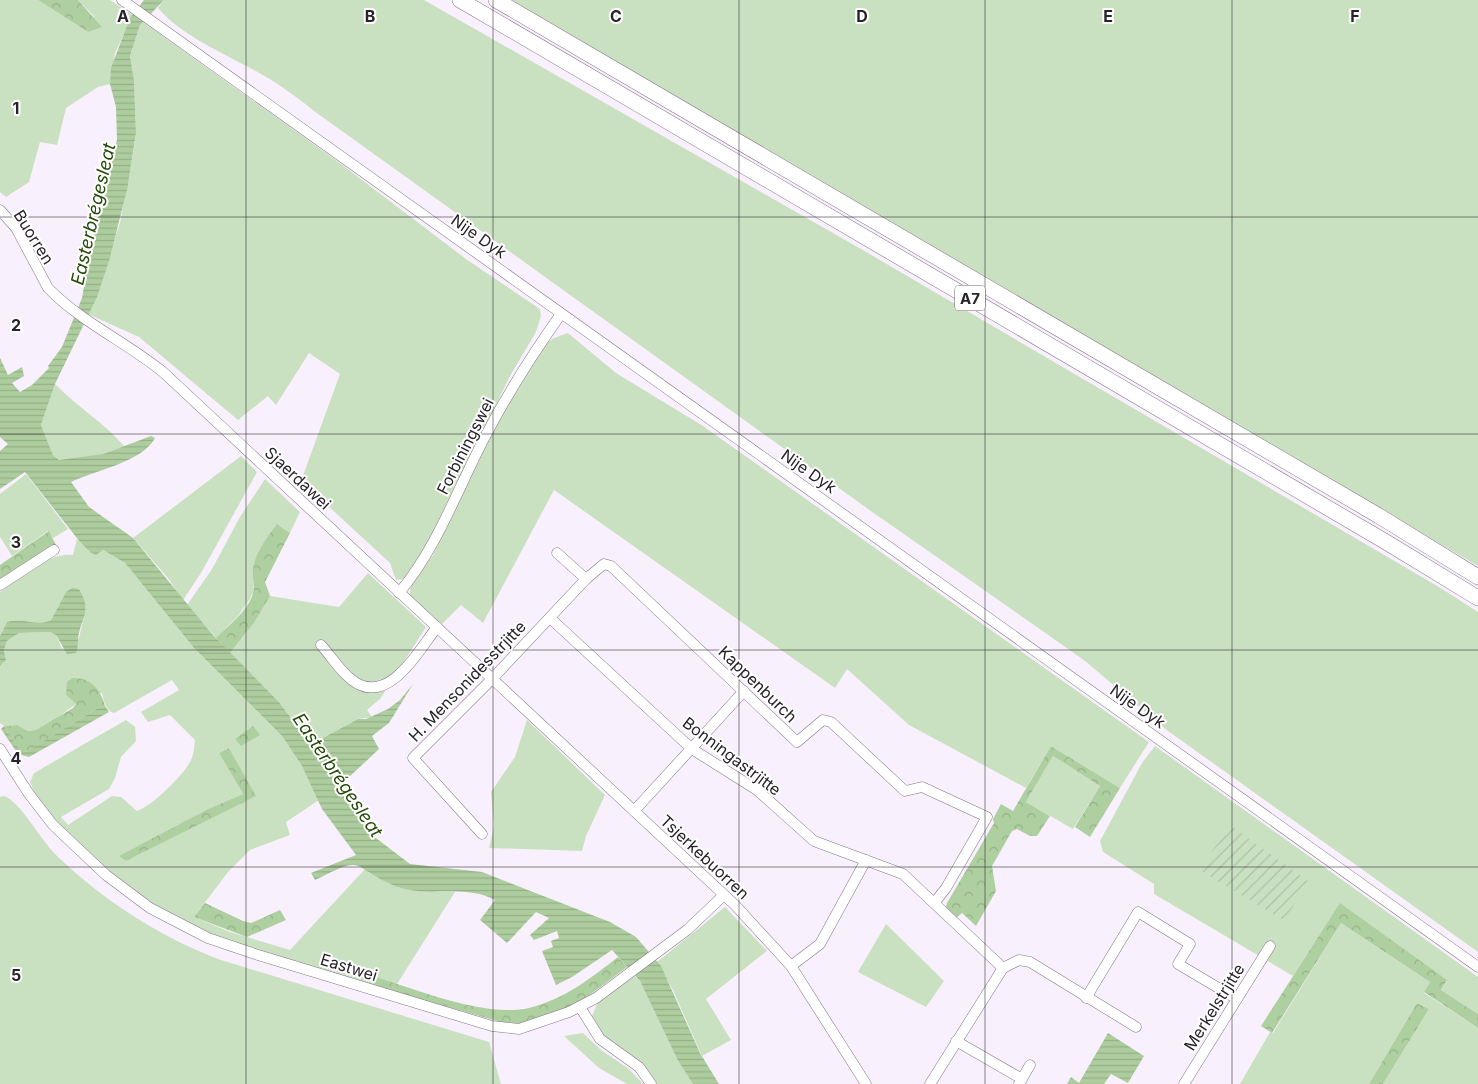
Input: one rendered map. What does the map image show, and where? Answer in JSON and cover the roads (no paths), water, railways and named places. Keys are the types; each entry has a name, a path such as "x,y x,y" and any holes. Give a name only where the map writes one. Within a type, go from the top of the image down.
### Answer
{"highway":[{"name":"A7","path":"460,0 1386,542 1478,598"},
{"name":"A7","path":"496,0 1379,516 1478,577"}],"street":[{"name":"Nije Dyk","path":"124,1 1478,967"},
{"name":"Buorren","path":"0,210 16,228 48,288 70,308 137,352"},
{"name":"Forbiningswei","path":"399,593 430,552 486,434 527,361 562,314"},
{"name":"Sjaerdawei","path":"137,352 163,372 399,593 493,678"},
{"path":"0,585 54,550"},
{"path":"557,553 586,579"},
{"name":"Kappenburch","path":"586,579 604,564 611,566 797,742 823,720 831,722 905,791 922,787 987,817 946,888 935,902"},
{"name":"H. Mensonidesstrjitte","path":"482,834 413,758 493,678 586,579"},
{"name":"Bonningastrjitte","path":"550,618 692,749 757,790 814,841 903,874 935,902 1003,968"},
{"path":"321,645 352,681 366,687 384,686 396,680 437,627"},
{"name":"Tsjerkebuorren","path":"493,678 724,895 791,966 866,1084"},
{"path":"634,811 744,691"},
{"name":"Eastwei","path":"0,749 29,794 53,825 80,852 150,908 208,938 492,1026 519,1029 580,1007 630,973 687,930 724,895"},
{"path":"791,966 820,944 866,860"},
{"path":"1086,998 1138,912 1190,944 1178,964 1237,999"},
{"name":"Merkelstrjitte","path":"1184,1084 1270,946"},
{"path":"930,1084 1003,968 1013,962 1025,960 1136,1027"},
{"path":"580,1007 600,1039 639,1068 651,1084"},
{"path":"956,1042 1020,1081 1030,1065"}],"water label":[{"name":"Easterbrégesleat","path":"93,214"},
{"name":"Easterbrégesleat","path":"338,775"}]}
